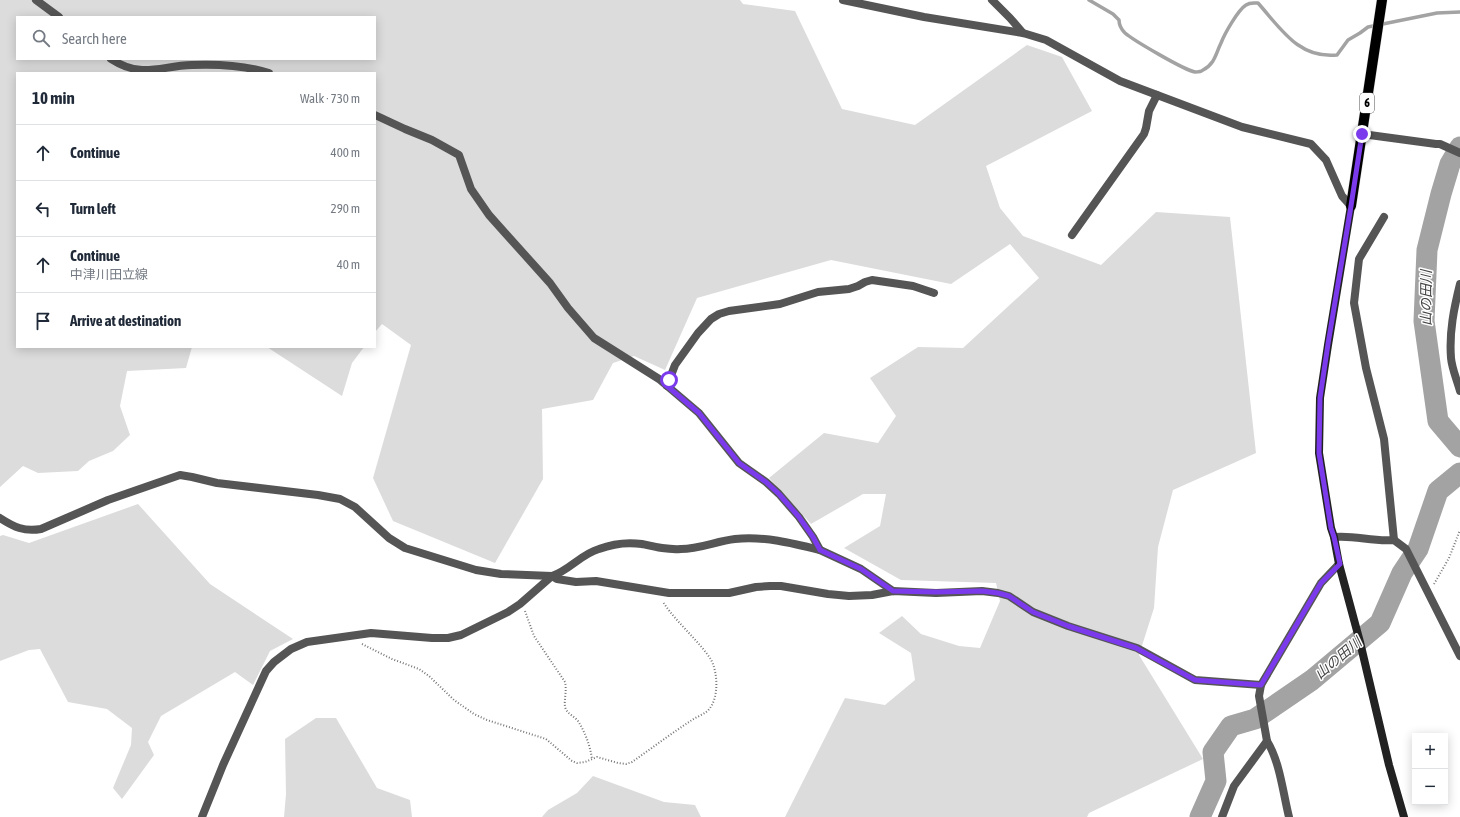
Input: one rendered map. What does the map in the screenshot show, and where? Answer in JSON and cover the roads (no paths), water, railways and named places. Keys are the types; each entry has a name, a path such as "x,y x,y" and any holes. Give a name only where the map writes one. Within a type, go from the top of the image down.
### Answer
{"main road":[{"name":"6","path":"1351,206 1382,0"}],"street":[{"path":"36,0 58,16"},
{"path":"843,0 924,18 1023,33 1046,40 1120,81 1242,127 1311,144 1326,160 1342,196 1351,206 1320,398 1319,453 1331,528 1389,765 1404,817"},
{"path":"992,0 1023,33"},
{"path":"113,60 123,66 135,70 152,70 175,66 220,65 254,68 266,72"},
{"path":"1072,235 1144,134 1149,111 1157,95"},
{"path":"376,116 405,130 432,140 459,155 471,189 489,215 550,283 586,330 594,338 659,379 699,413 739,463 766,482 779,494 799,517 820,550"},
{"path":"1362,134 1440,144 1460,153"},
{"path":"1384,217 1359,259 1354,303 1366,368 1384,439 1394,540"},
{"path":"667,386 675,365 698,333 719,314 729,311 780,304 818,292 840,291 872,280 913,286 934,293"},
{"path":"1460,284 1458,299 1451,325 1451,359 1460,391"},
{"path":"0,518 22,530 41,529 115,497 180,475 192,476 217,482 318,494 340,499 355,507 389,538 405,548 476,570 501,574 552,576 560,574 587,553 600,548 619,544 640,544 661,549 682,549 737,539 774,539 820,550 861,569 893,591"},
{"path":"1334,537 1347,536 1381,541 1394,540 1406,549 1460,656"},
{"path":"1289,817 1272,748 1267,741 1259,696 1261,685 1321,583 1340,564"},
{"path":"552,576 557,579 570,581 596,581 669,593 729,593 756,587 770,586 781,586 849,596 872,595 893,591 982,591 998,593 1009,596 1033,612 1068,626 1136,648 1195,680 1261,685"},
{"path":"202,817 223,765 266,671 274,662 291,649 307,642 371,633 448,638 461,635 508,612 522,603 552,576"},
{"path":"1225,816 1234,786 1267,741"}],"waterway":[{"path":"1089,0 1113,14 1119,20 1122,30 1130,37 1170,61 1195,72 1201,71 1210,65 1215,58 1232,22 1239,12 1250,3 1258,3 1283,32 1301,47 1324,55 1337,55 1348,40 1368,27 1437,13 1460,12"},
{"name":"山の田川","path":"1460,147 1450,164 1427,250 1424,321 1438,421 1460,447"},
{"name":"山の田川","path":"1200,817 1216,781 1213,752 1231,726 1255,719 1312,680 1380,623 1402,573 1418,549 1438,491 1460,473"}]}
